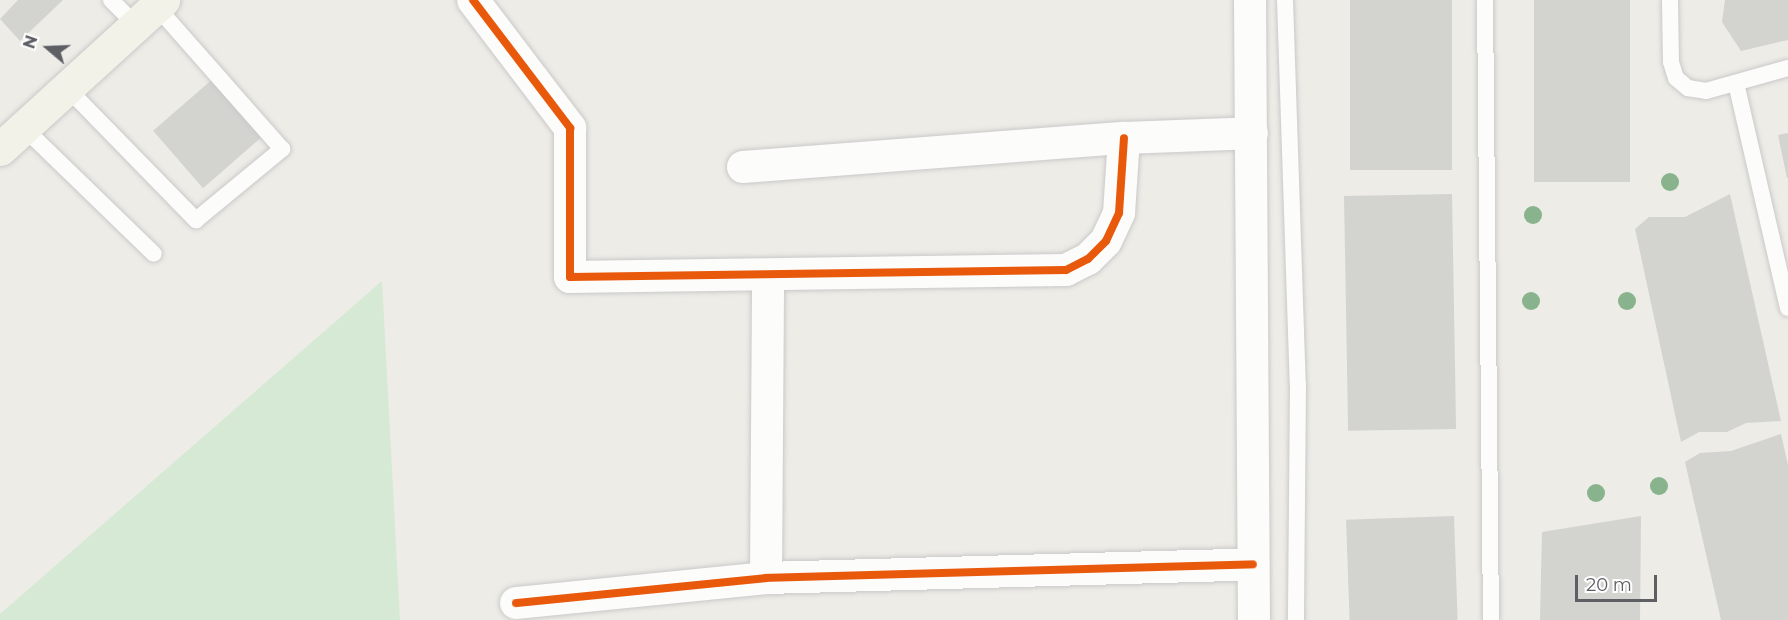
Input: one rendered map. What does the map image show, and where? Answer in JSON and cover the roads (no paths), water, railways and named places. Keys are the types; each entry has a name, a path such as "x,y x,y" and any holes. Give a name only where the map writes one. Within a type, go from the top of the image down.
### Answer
{"main road":[{"path":"12,138 152,10"}],"street":[{"path":"473,0 570,128 570,277 768,277 1066,270 1088,259 1106,241 1119,213 1124,138"},
{"path":"1250,0 1254,620"},
{"path":"743,167 1124,138 1252,133"},
{"path":"766,578 768,277"},
{"path":"516,603 766,578 1253,564"}],"lane":[{"path":"67,88 196,220 282,149 152,10 111,0"},
{"path":"1285,0 1298,385 1296,620"},
{"path":"1485,0 1491,620"},
{"path":"1670,0 1671,62 1676,78 1688,88 1706,91 1788,68"},
{"path":"1736,83 1788,308"},
{"path":"12,138 154,254"}]}
